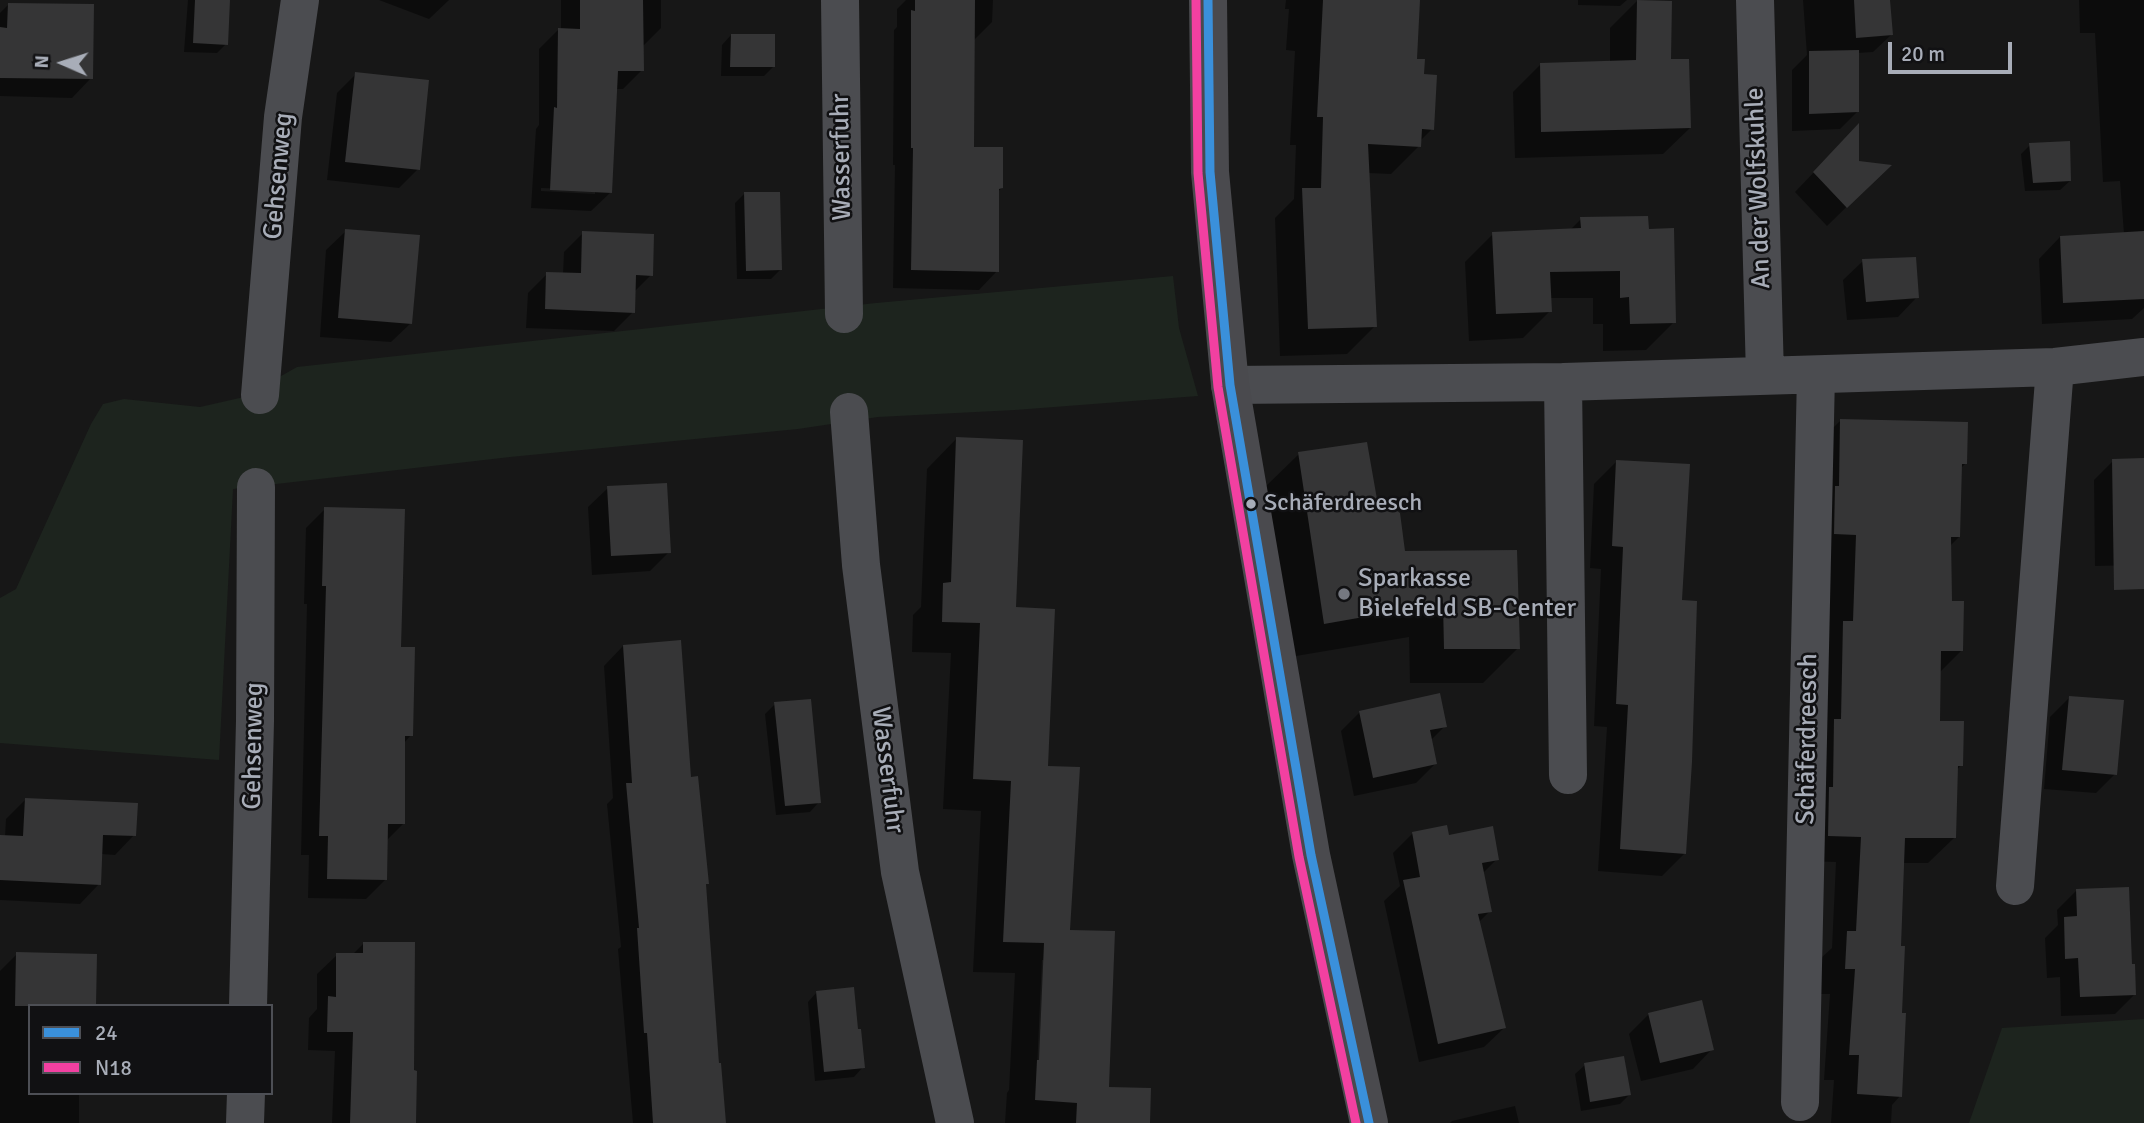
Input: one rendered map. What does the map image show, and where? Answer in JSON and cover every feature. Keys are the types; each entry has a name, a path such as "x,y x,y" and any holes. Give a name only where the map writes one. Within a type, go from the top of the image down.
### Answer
{"main road":[{"path":"1208,0 1210,172 1230,384 1311,855 1369,1123"}],"street":[{"name":"Gehsenweg","path":"260,395 283,117 300,0"},
{"name":"Wasserfuhr","path":"840,0 844,314"},
{"name":"An der Wolfskuhle","path":"1755,0 1765,376"},
{"path":"1230,384 1563,382 1816,375 2055,367 2144,358"},
{"path":"2015,886 2055,367"},
{"name":"Schäferdreesch","path":"1800,1102 1816,375"},
{"path":"1563,382 1568,775"},
{"name":"Wasserfuhr","path":"849,412 861,565 900,872 955,1123"},
{"name":"Gehsenweg","path":"248,1004 255,721 256,487"},
{"path":"245,1123 246,1095"}],"shaded area":[{"path":"1173,276 1179,328 1198,396 878,417 798,429 510,457 233,489 219,760 0,743 0,598 16,589 91,424 103,404 124,399 200,407 244,397 297,367 876,303"},
{"path":"2144,1019 2144,1123 1969,1123 2002,1028"}],"building":[{"path":"195,0 230,0 228,45 193,43"},
{"path":"580,0 643,0 644,71 618,71 612,193 550,190 554,107 557,108 558,28 580,29"},
{"path":"915,0 975,0 974,147 1003,147 1003,188 999,189 999,272 911,270 911,10 915,11"},
{"path":"1323,0 1420,0 1417,59 1425,59 1424,74 1437,75 1434,130 1422,129 1421,147 1368,144 1377,327 1308,329 1302,188 1321,188 1323,117 1317,117"},
{"path":"1637,0 1672,1 1671,59 1689,59 1691,128 1541,132 1540,63 1636,60"},
{"path":"1854,0 1890,0 1893,35 1856,38"},
{"path":"8,3 94,4 93,79 0,78 0,27 7,28"},
{"path":"731,34 775,34 775,67 730,67"},
{"path":"1859,50 1859,112 1809,114 1809,51"},
{"path":"355,72 429,80 420,170 345,162"},
{"path":"1859,123 1859,161 1892,165 1847,208 1813,172"},
{"path":"2070,141 2071,181 2033,183 2029,143"},
{"path":"744,192 780,192 782,270 746,271"},
{"path":"1648,216 1649,229 1674,228 1676,323 1630,324 1629,297 1620,298 1620,271 1550,272 1552,312 1496,314 1492,232 1581,228 1580,217"},
{"path":"345,229 420,235 412,324 338,318"},
{"path":"582,231 654,234 653,276 636,275 635,313 545,309 546,272 581,273"},
{"path":"2144,231 2144,299 2063,303 2060,236"},
{"path":"1916,257 1919,298 1866,302 1862,259"},
{"path":"1840,419 1968,422 1967,464 1962,464 1960,537 1951,537 1952,601 1964,601 1963,651 1941,651 1940,721 1964,721 1963,766 1958,766 1956,838 1905,838 1901,946 1905,946 1902,1013 1906,1013 1902,1097 1857,1094 1859,1055 1849,1055 1855,969 1845,969 1847,931 1856,931 1861,837 1828,836 1829,787 1833,787 1834,719 1841,719 1843,621 1853,621 1856,535 1834,534 1835,486 1839,486"},
{"path":"956,437 1023,440 1016,607 1055,609 1048,766 1080,767 1070,930 1115,931 1109,1087 1151,1088 1150,1123 1076,1123 1077,1103 1035,1100 1044,943 1003,942 1011,781 973,779 980,623 942,622 943,583 951,582"},
{"path":"1367,442 1378,505 1388,504 1400,513 1405,551 1517,550 1520,649 1444,649 1443,603 1324,624 1298,452"},
{"path":"2144,458 2144,589 2114,590 2112,459"},
{"path":"1616,460 1690,464 1682,600 1697,601 1686,854 1620,849 1628,705 1616,704 1623,547 1612,546"},
{"path":"667,483 671,553 611,556 607,486"},
{"path":"324,507 405,509 401,647 415,647 413,736 405,736 405,824 388,824 387,880 327,879 328,836 319,836 326,586 322,586"},
{"path":"681,640 691,777 698,776 709,884 706,884 726,1123 653,1123 647,1033 644,1033 639,928 626,783 632,783 623,645"},
{"path":"1440,693 1447,727 1430,730 1437,764 1373,778 1359,711"},
{"path":"2069,696 2124,700 2117,775 2062,770"},
{"path":"811,699 821,803 785,806 774,702"},
{"path":"25,798 138,803 136,836 103,835 101,885 0,880 0,835 23,836"},
{"path":"1447,825 1449,835 1493,826 1499,860 1482,863 1492,912 1478,914 1506,1028 1438,1044 1403,880 1420,877 1412,832"},
{"path":"2129,887 2136,995 2080,997 2078,958 2065,959 2064,917 2077,916 2076,889"},
{"path":"363,942 415,942 416,1123 350,1123 353,1032 327,1032 328,996 336,997 336,953 363,953"},
{"path":"16,952 97,954 96,1004 15,1006"},
{"path":"854,987 865,1068 824,1072 816,991"},
{"path":"1702,1000 1714,1050 1660,1063 1648,1013"},
{"path":"1624,1056 1631,1095 1590,1102 1584,1063"}],"transit line":[{"name":"N18","path":"1196,0 1198,173 1218,387 1299,857 1356,1123"},
{"name":"24","path":"1208,0 1210,172 1230,385 1311,855 1369,1123"}],"place":[{"name":"Schäferdreesch","path":"1251,504"},
{"name":"Sparkasse Bielefeld SB-Center","path":"1344,594"}]}
